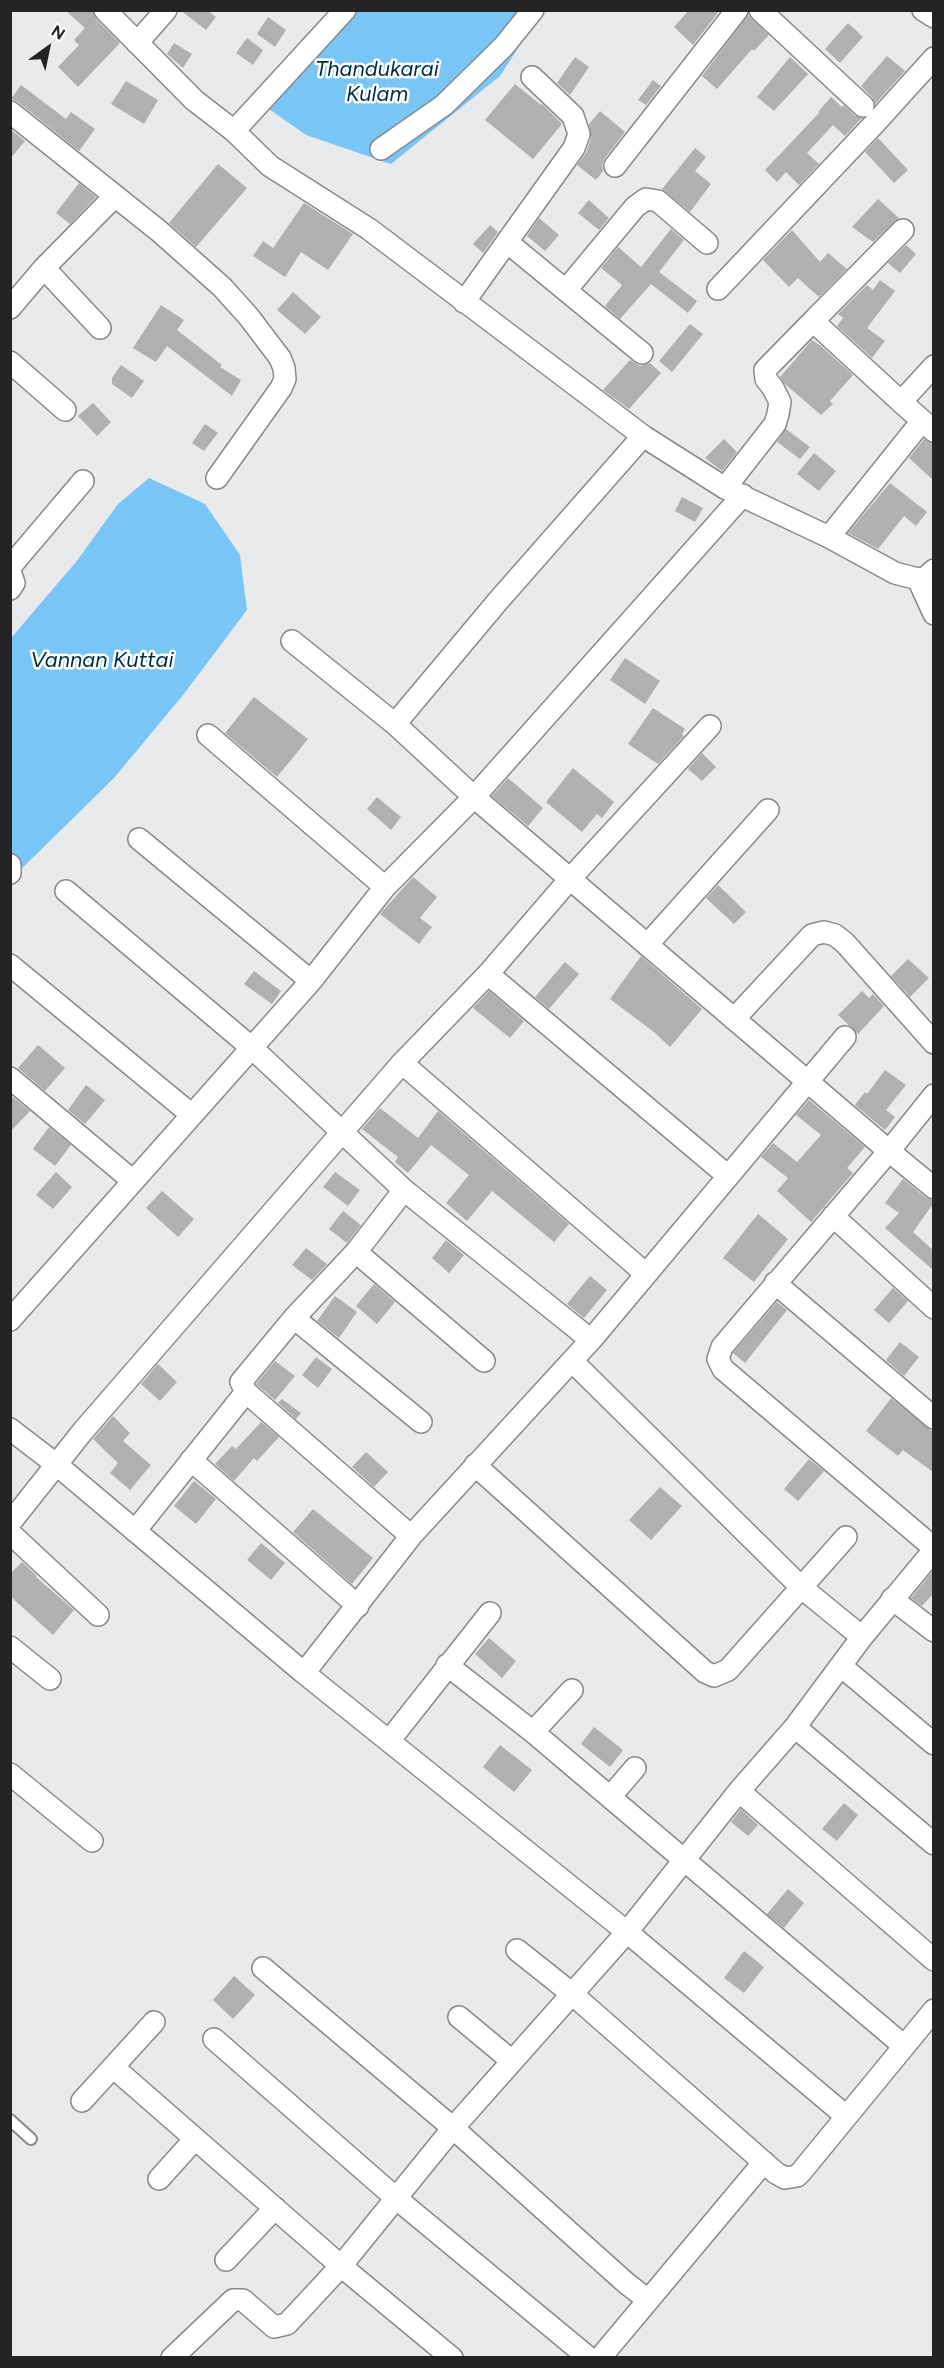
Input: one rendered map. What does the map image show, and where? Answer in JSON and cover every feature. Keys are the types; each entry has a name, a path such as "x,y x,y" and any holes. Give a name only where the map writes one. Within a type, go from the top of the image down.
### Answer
{"street":[{"path":"105,10 194,100 234,131 270,166 369,229 643,436 734,491 829,537 895,573 926,575 933,614"},
{"path":"137,43 166,10"},
{"path":"234,131 345,10"},
{"path":"381,149 444,105 504,46 533,10"},
{"path":"615,166 737,10"},
{"path":"760,10 863,106"},
{"path":"923,10 933,17"},
{"path":"718,290 933,58"},
{"path":"464,302 574,148 579,134 573,116 532,76"},
{"path":"10,112 222,286 249,317 279,358 284,368 285,379 281,388 217,478"},
{"path":"10,308 44,268 115,196"},
{"path":"566,290 635,207 646,199 658,201 707,243"},
{"path":"12,1315 311,981 385,887 474,797 734,491 775,424 778,414 780,402 766,379 765,370 903,230"},
{"path":"507,242 642,353"},
{"path":"44,268 100,328"},
{"path":"813,321 928,426 829,537"},
{"path":"10,362 65,410"},
{"path":"901,402 933,366"},
{"path":"395,724 498,601 643,436"},
{"path":"10,589 14,583 10,569 83,481"},
{"path":"292,641 395,724 569,880 933,1188"},
{"path":"10,1523 83,1431 402,1063 488,974 569,880 710,726"},
{"path":"208,735 385,887"},
{"path":"647,945 768,810"},
{"path":"138,839 311,981"},
{"path":"10,865 10,873"},
{"path":"66,891 252,1048 404,1190 591,1340"},
{"path":"734,1019 812,935 824,932 835,935 845,943 933,1043"},
{"path":"10,965 192,1115"},
{"path":"488,974 728,1176"},
{"path":"304,1673 411,1536 591,1340 845,1037"},
{"path":"402,1063 646,1274"},
{"path":"10,1078 133,1181"},
{"path":"172,2358 233,2300 243,2300 274,2327 287,2324 341,2266 453,2128 627,1932 739,1791 795,1727 862,1636 933,1549 723,1369 718,1359 722,1347 889,1151 933,1095"},
{"path":"404,1190 356,1252 294,1317 244,1377 242,1386 246,1392 411,1536"},
{"path":"833,1216 933,1308"},
{"path":"356,1252 484,1361"},
{"path":"775,1283 933,1418"},
{"path":"294,1317 421,1422"},
{"path":"572,1361 802,1588 862,1636"},
{"path":"135,1531 246,1392"},
{"path":"10,1430 57,1464 304,1673 627,1932 846,2116"},
{"path":"191,1461 358,1606"},
{"path":"475,1465 705,1672 714,1676 728,1670 846,1537"},
{"path":"10,1533 98,1615"},
{"path":"892,1599 933,1631"},
{"path":"389,1741 490,1613"},
{"path":"10,1647 50,1679"},
{"path":"447,1665 533,1732 904,2046"},
{"path":"841,1666 933,1744"},
{"path":"533,1732 573,1690"},
{"path":"795,1727 933,1844"},
{"path":"610,1797 635,1768"},
{"path":"10,1774 92,1841"},
{"path":"739,1791 933,1960"},
{"path":"517,1950 571,1993 776,2174 785,2178 797,2176 933,2010"},
{"path":"263,1968 453,2128 648,2300"},
{"path":"459,2017 512,2061"},
{"path":"82,2101 154,2022"},
{"path":"214,2039 397,2199 589,2358"},
{"path":"113,2067 341,2266 452,2358"},
{"path":"159,2179 195,2139"},
{"path":"600,2358 764,2162"},
{"path":"226,2260 275,2208"}],"lane":[{"path":"10,2120 31,2139"}],"water":[{"name":"Thandukarai Kulam","path":"347,11 542,11 500,76 391,164 306,135 266,107"},
{"name":"Vannan Kuttai","path":"149,478 205,504 240,555 247,610 183,695 114,778 11,879 11,638 76,562 118,504"}],"building":[{"path":"65,10 93,10 96,19 120,43 78,87 58,67 79,45 74,40 85,28"},
{"path":"180,10 207,10 216,17 206,30"},
{"path":"689,10 720,10 693,45 674,27"},
{"path":"748,15 769,35 754,51 752,49 717,89 702,76"},
{"path":"268,17 286,30 275,47 257,34"},
{"path":"848,23 863,37 840,63 825,49"},
{"path":"247,38 263,50 253,65 236,53"},
{"path":"174,43 192,54 183,68 167,54"},
{"path":"887,56 905,71 875,104 872,97 861,86"},
{"path":"575,57 589,67 570,95 557,83"},
{"path":"790,57 808,74 774,111 757,97"},
{"path":"653,80 661,86 646,105 638,100"},
{"path":"126,81 158,100 144,124 111,104"},
{"path":"515,84 542,104 562,124 533,159 485,120"},
{"path":"21,85 66,119 71,112 95,129 79,151 18,102 11,99"},
{"path":"831,97 855,116 862,118 845,136 833,125 807,153 819,164 799,185 786,172 777,182 765,170 819,113"},
{"path":"600,111 625,132 605,158 602,165 603,171 596,180 577,165 586,153 591,138 589,124"},
{"path":"10,129 25,141 10,159"},
{"path":"878,138 908,170 894,183 865,152"},
{"path":"695,148 706,157 695,171 711,184 690,212 662,189"},
{"path":"218,164 247,188 196,247 169,223"},
{"path":"79,183 96,197 70,224 56,213"},
{"path":"878,199 899,218 873,242 852,227"},
{"path":"589,200 609,218 599,230 578,213"},
{"path":"304,203 353,234 328,270 301,252 285,277 253,256 263,241 273,248"},
{"path":"539,218 559,235 545,251 527,236"},
{"path":"490,225 498,232 483,253 473,244"},
{"path":"671,229 684,240 659,272 697,301 688,313 651,284 620,319 605,306 622,285 601,268 618,247 641,267"},
{"path":"792,230 820,262 828,253 847,269 819,297 798,278 789,287 763,260"},
{"path":"906,245 916,254 900,273 888,263"},
{"path":"880,280 895,291 867,328 885,341 872,358 837,326 843,318 838,314 867,285 873,290"},
{"path":"293,292 321,317 305,334 277,310"},
{"path":"161,305 184,320 177,330 222,365 220,367 241,380 232,396 167,346 156,362 133,348"},
{"path":"690,324 703,334 672,372 659,361"},
{"path":"812,340 853,375 830,401 833,404 821,415 780,377"},
{"path":"630,360 640,366 650,363 661,373 629,409 603,390"},
{"path":"121,365 144,381 132,398 112,384 112,378"},
{"path":"93,403 111,422 97,436 78,416"},
{"path":"205,424 218,433 204,451 192,443"},
{"path":"786,429 810,447 800,459 777,442"},
{"path":"724,439 737,452 722,471 705,458"},
{"path":"924,439 933,443 933,480 909,458"},
{"path":"814,453 836,471 819,491 797,474"},
{"path":"890,483 927,512 916,526 904,516 878,549 848,533"},
{"path":"682,497 703,508 695,522 675,511"},
{"path":"625,658 660,681 645,704 610,680"},
{"path":"254,697 308,739 277,777 225,733"},
{"path":"653,708 685,729 682,734 684,736 658,764 628,744"},
{"path":"702,753 716,767 702,781 688,769"},
{"path":"573,768 614,802 602,818 597,814 582,832 546,802"},
{"path":"508,778 543,808 528,826 492,796"},
{"path":"377,797 401,817 391,830 367,809"},
{"path":"413,877 437,897 420,918 432,927 419,944 380,914"},
{"path":"718,885 746,912 734,924 706,898"},
{"path":"641,956 702,1009 670,1047 610,999"},
{"path":"908,959 929,978 910,997 891,976"},
{"path":"565,962 579,974 549,1009 535,997"},
{"path":"254,971 281,991 272,1004 244,984"},
{"path":"489,991 524,1021 510,1038 473,1008"},
{"path":"862,991 869,998 873,994 884,1006 858,1034 838,1015"},
{"path":"38,1045 65,1068 45,1091 18,1068"},
{"path":"885,1070 906,1085 886,1110 895,1117 885,1130 855,1105 865,1092 867,1094"},
{"path":"86,1085 105,1100 85,1124 68,1110"},
{"path":"10,1095 30,1111 10,1132"},
{"path":"809,1100 865,1147 847,1168 853,1173 811,1222 777,1191 788,1178 761,1157 773,1143 797,1162 821,1135 796,1115"},
{"path":"380,1108 418,1138 438,1111 569,1224 554,1242 492,1191 467,1221 446,1203 469,1175 431,1145 408,1173 395,1162 398,1157 362,1129"},
{"path":"49,1127 71,1145 55,1166 33,1149"},
{"path":"56,1172 72,1187 53,1209 36,1195"},
{"path":"335,1172 360,1190 348,1206 323,1187"},
{"path":"903,1179 926,1198 933,1200 933,1204 913,1232 933,1250 933,1270 885,1228 899,1213 885,1203"},
{"path":"162,1191 194,1219 178,1237 146,1208"},
{"path":"343,1211 361,1225 347,1243 329,1229"},
{"path":"758,1214 788,1239 754,1282 723,1258"},
{"path":"446,1240 464,1255 449,1273 432,1258"},
{"path":"306,1248 327,1264 312,1280 292,1265"},
{"path":"590,1276 607,1290 584,1318 567,1304"},
{"path":"374,1284 395,1302 377,1324 356,1306"},
{"path":"893,1288 908,1301 889,1323 874,1310"},
{"path":"335,1296 357,1312 339,1338 317,1321"},
{"path":"777,1302 787,1310 745,1363 733,1353"},
{"path":"900,1342 919,1357 904,1376 886,1360"},
{"path":"316,1357 332,1369 318,1388 302,1375"},
{"path":"275,1361 295,1376 275,1400 256,1384"},
{"path":"158,1364 177,1382 160,1401 141,1384"},
{"path":"891,1398 933,1432 933,1472 903,1450 898,1456 866,1431"},
{"path":"282,1399 301,1413 296,1419 278,1403"},
{"path":"113,1416 130,1433 123,1441 151,1465 130,1490 110,1473 118,1463 93,1439"},
{"path":"261,1422 279,1437 257,1461 254,1458 234,1481 215,1464 232,1446 236,1449"},
{"path":"366,1452 388,1472 374,1487 352,1467"},
{"path":"809,1459 824,1471 798,1501 784,1489"},
{"path":"194,1481 216,1499 196,1524 174,1506"},
{"path":"660,1487 682,1506 651,1540 629,1520"},
{"path":"313,1509 373,1558 352,1584 293,1532"},
{"path":"261,1543 285,1563 271,1580 247,1560"},
{"path":"22,1562 74,1610 53,1635 10,1596 10,1574"},
{"path":"933,1571 933,1594 922,1606 911,1598"},
{"path":"489,1638 516,1661 502,1678 475,1654"},
{"path":"594,1727 623,1750 610,1767 581,1744"},
{"path":"500,1745 532,1770 514,1792 483,1767"},
{"path":"844,1803 858,1815 837,1841 822,1829"},
{"path":"741,1809 758,1825 748,1836 731,1822"},
{"path":"788,1889 804,1903 784,1928 767,1914"},
{"path":"744,1951 764,1967 744,1993 724,1978"},
{"path":"234,1976 255,1995 233,2019 213,2000"}]}
